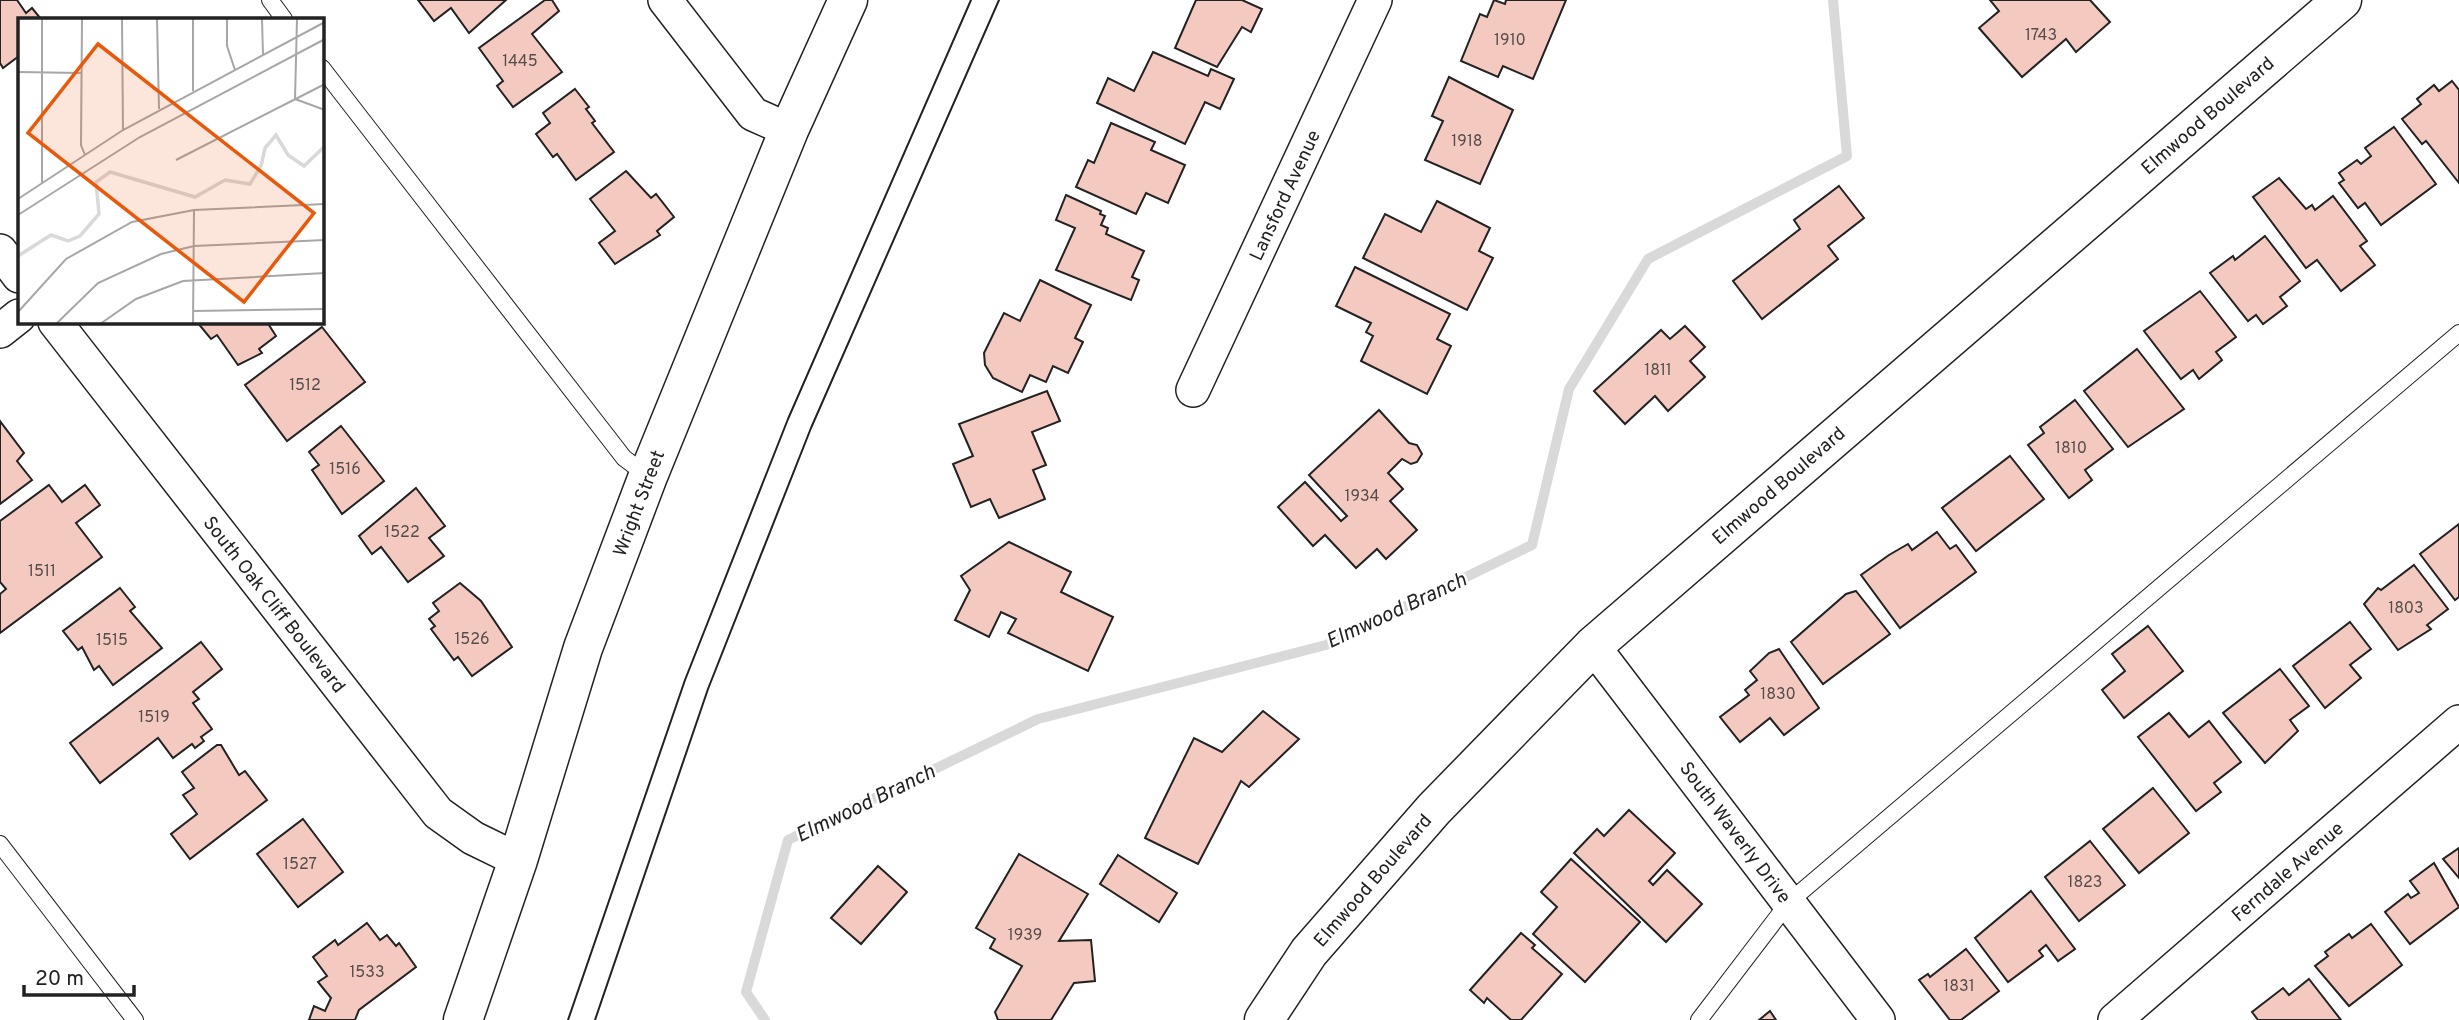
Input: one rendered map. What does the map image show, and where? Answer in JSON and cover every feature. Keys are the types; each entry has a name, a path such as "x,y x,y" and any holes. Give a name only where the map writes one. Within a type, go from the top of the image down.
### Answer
{"street":[{"path":"666,0 753,114 789,130"},
{"name":"Wright Street","path":"463,1020 517,860 583,648 648,477 789,130 848,0"},
{"name":"Lansford Avenue","path":"1193,390 1375,0"},
{"name":"Elmwood Boulevard","path":"1264,1020 1309,953 1433,809 1593,646 2342,0"},
{"path":"0,251 18,275"},
{"path":"0,331 18,317"},
{"name":"South Oak Cliff Boulevard","path":"57,324 438,813 473,838 517,860"},
{"name":"South Waverly Drive","path":"1593,646 1878,1020"},
{"name":"Ferndale Avenue","path":"2115,1020 2459,722"}],"lane":[{"path":"270,0 283,18"},
{"path":"324,71 624,458 648,477"},
{"path":"1699,1020 1789,902 2459,333"},
{"path":"0,844 135,1020"}],"building":[{"path":"0,0 17,0 26,13 32,8 40,18 18,18 18,57 3,68 0,63"},
{"path":"418,0 506,0 469,33 451,8 434,21"},
{"path":"545,0 552,0 559,11 532,34 562,72 513,107 497,86 503,81 479,48"},
{"path":"1196,0 1242,0 1262,9 1251,32 1242,27 1217,67 1175,48"},
{"path":"1494,0 1505,4 1506,0 1566,0 1533,79 1503,66 1498,77 1461,61 1480,14 1487,17"},
{"path":"1990,0 2090,0 2110,22 2076,52 2066,39 2022,77 1979,28 1999,11"},
{"path":"1153,52 1208,76 1211,69 1234,79 1220,109 1205,102 1185,144 1097,103 1108,78 1134,91"},
{"path":"1449,77 1513,110 1480,184 1425,160 1443,121 1432,116"},
{"path":"2452,81 2459,90 2459,183 2426,141 2422,144 2402,119 2421,104 2417,99 2434,85 2439,91"},
{"path":"575,89 589,107 586,109 595,121 592,123 614,152 576,180 557,154 553,157 536,134 550,123 543,113"},
{"path":"1111,123 1155,142 1151,150 1185,165 1168,203 1146,193 1136,214 1076,187 1088,160 1094,163"},
{"path":"2394,127 2436,184 2381,225 2365,203 2358,208 2339,183 2344,180 2339,173 2357,160 2361,164 2371,156 2365,148"},
{"path":"626,171 651,198 656,194 674,217 657,231 660,235 615,264 599,243 615,231 590,199"},
{"path":"2279,178 2306,209 2312,205 2315,210 2333,196 2367,241 2360,246 2375,265 2341,291 2317,260 2306,268 2253,197"},
{"path":"1839,186 1864,218 1828,246 1838,259 1762,319 1733,281 1800,229 1794,220"},
{"path":"1066,195 1101,211 1100,214 1105,216 1101,225 1108,228 1106,234 1144,251 1132,277 1139,280 1131,300 1056,270 1075,228 1056,220"},
{"path":"1437,201 1490,228 1479,251 1493,258 1467,310 1363,258 1385,214 1421,232"},
{"path":"2265,236 2300,281 2280,297 2287,306 2263,324 2256,315 2248,321 2210,273 2233,256 2235,260"},
{"path":"1355,267 1450,314 1437,339 1451,346 1427,394 1361,361 1373,336 1366,332 1371,323 1336,306"},
{"path":"1040,280 1091,305 1075,338 1083,342 1068,373 1053,366 1046,382 1030,375 1022,392 993,378 985,365 984,353 1004,313 1020,321"},
{"path":"2200,291 2236,337 2216,352 2222,360 2199,379 2193,370 2181,379 2144,331"},
{"path":"199,324 268,324 276,336 259,349 262,353 238,365 217,335 211,339"},
{"path":"1685,326 1705,347 1690,361 1705,377 1668,411 1655,396 1625,424 1594,391 1661,330 1670,339"},
{"path":"322,327 365,382 287,441 245,385"},
{"path":"2137,349 2184,409 2128,447 2084,391"},
{"path":"1047,391 1060,421 1032,432 1046,465 1033,470 1045,499 999,518 990,499 971,507 953,464 973,456 959,424"},
{"path":"2075,400 2113,449 2085,470 2092,480 2069,498 2028,445 2044,433 2040,427"},
{"path":"1379,410 1409,443 1417,445 1422,454 1417,462 1411,464 1402,459 1388,473 1403,489 1390,501 1417,530 1386,559 1377,549 1356,568 1325,535 1313,546 1278,507 1305,482 1341,521 1347,516 1309,475"},
{"path":"0,421 24,453 17,461 32,480 0,504"},
{"path":"341,426 384,481 342,514 312,470 319,465 309,452"},
{"path":"2010,456 2044,499 1976,551 1942,508"},
{"path":"49,485 62,502 85,485 100,505 76,523 102,557 0,633 0,594 6,589 0,582 0,521"},
{"path":"416,488 445,526 429,538 444,556 408,582 381,547 372,554 359,536"},
{"path":"2459,524 2459,597 2455,600 2420,554"},
{"path":"1937,532 1950,549 1956,545 1976,572 1900,628 1861,575 1908,544 1912,550"},
{"path":"1009,542 1071,572 1061,592 1113,617 1088,671 1008,633 1016,619 1001,612 989,637 955,620 970,590 961,576"},
{"path":"2414,565 2448,609 2427,625 2431,629 2398,650 2364,604 2378,588 2381,590"},
{"path":"460,583 481,601 512,647 472,676 458,657 454,660 431,629 435,626 429,619 439,611 433,603"},
{"path":"120,588 135,607 130,611 162,648 113,685 99,666 94,670 82,647 78,650 63,631"},
{"path":"1856,591 1890,634 1823,684 1791,642 1846,594"},
{"path":"2350,622 2371,649 2350,665 2361,678 2325,708 2293,666"},
{"path":"2148,626 2183,671 2124,718 2102,690 2125,671 2112,654"},
{"path":"201,642 222,669 193,692 199,699 193,703 212,729 201,737 204,741 195,748 192,744 173,758 158,738 100,783 70,743"},
{"path":"1779,649 1819,708 1784,735 1770,718 1740,742 1720,717 1749,695 1745,690 1757,680 1750,671 1769,653"},
{"path":"2280,669 2309,706 2290,720 2298,731 2265,763 2223,713"},
{"path":"1263,711 1299,739 1249,787 1241,781 1198,864 1145,838 1194,738 1222,752"},
{"path":"2169,713 2189,737 2209,721 2241,762 2214,783 2221,792 2196,811 2138,737"},
{"path":"217,745 221,745 239,775 245,771 267,800 190,859 171,834 197,814 183,795 194,788 182,772"},
{"path":"2153,788 2189,833 2139,873 2103,829"},
{"path":"1629,810 1675,853 1649,881 1653,885 1667,870 1702,904 1666,942 1574,853 1597,829 1604,836"},
{"path":"303,819 343,872 298,907 257,854"},
{"path":"2090,841 2125,885 2079,921 2045,877"},
{"path":"2459,848 2459,878 2443,859"},
{"path":"1019,854 1088,894 1059,941 1091,940 1095,981 1074,983 1051,1020 998,1020 995,1012 1022,966 990,948 995,939 976,928"},
{"path":"1118,855 1177,893 1159,922 1100,884"},
{"path":"1571,859 1640,922 1585,982 1533,934 1557,907 1541,892"},
{"path":"2434,863 2459,907 2410,944 2385,912 2408,894 2411,898 2419,893 2410,881"},
{"path":"878,866 907,892 861,944 831,918"},
{"path":"2031,891 2075,949 2058,961 2046,945 2039,951 2043,956 2008,982 1975,938"},
{"path":"367,923 380,940 387,935 396,946 399,943 416,967 359,1010 355,1020 309,1020 314,1006 325,1011 331,998 318,982 327,976 313,957 335,940 338,945"},
{"path":"2371,924 2402,965 2349,1006 2315,966 2328,956 2325,952 2349,934 2352,938"},
{"path":"1521,933 1535,945 1532,948 1562,974 1521,1020 1511,1020 1487,998 1484,1003 1470,990"},
{"path":"1966,949 1999,991 1961,1020 1950,1020 1919,980 1928,974 1930,977"},
{"path":"2309,979 2341,1020 2258,1020 2252,1012 2283,988 2289,995"},
{"path":"1770,1011 1776,1020 1759,1020"}],"waterway":[{"name":"Elmwood Branch","path":"765,1020 746,992 788,840 1038,719 1326,645 1532,545 1569,389 1648,259 1847,156 1833,0"}],"tram line":[{"path":"568,1020 685,680 788,419 971,0"},
{"path":"595,1020 708,689 811,428 999,0"}]}
